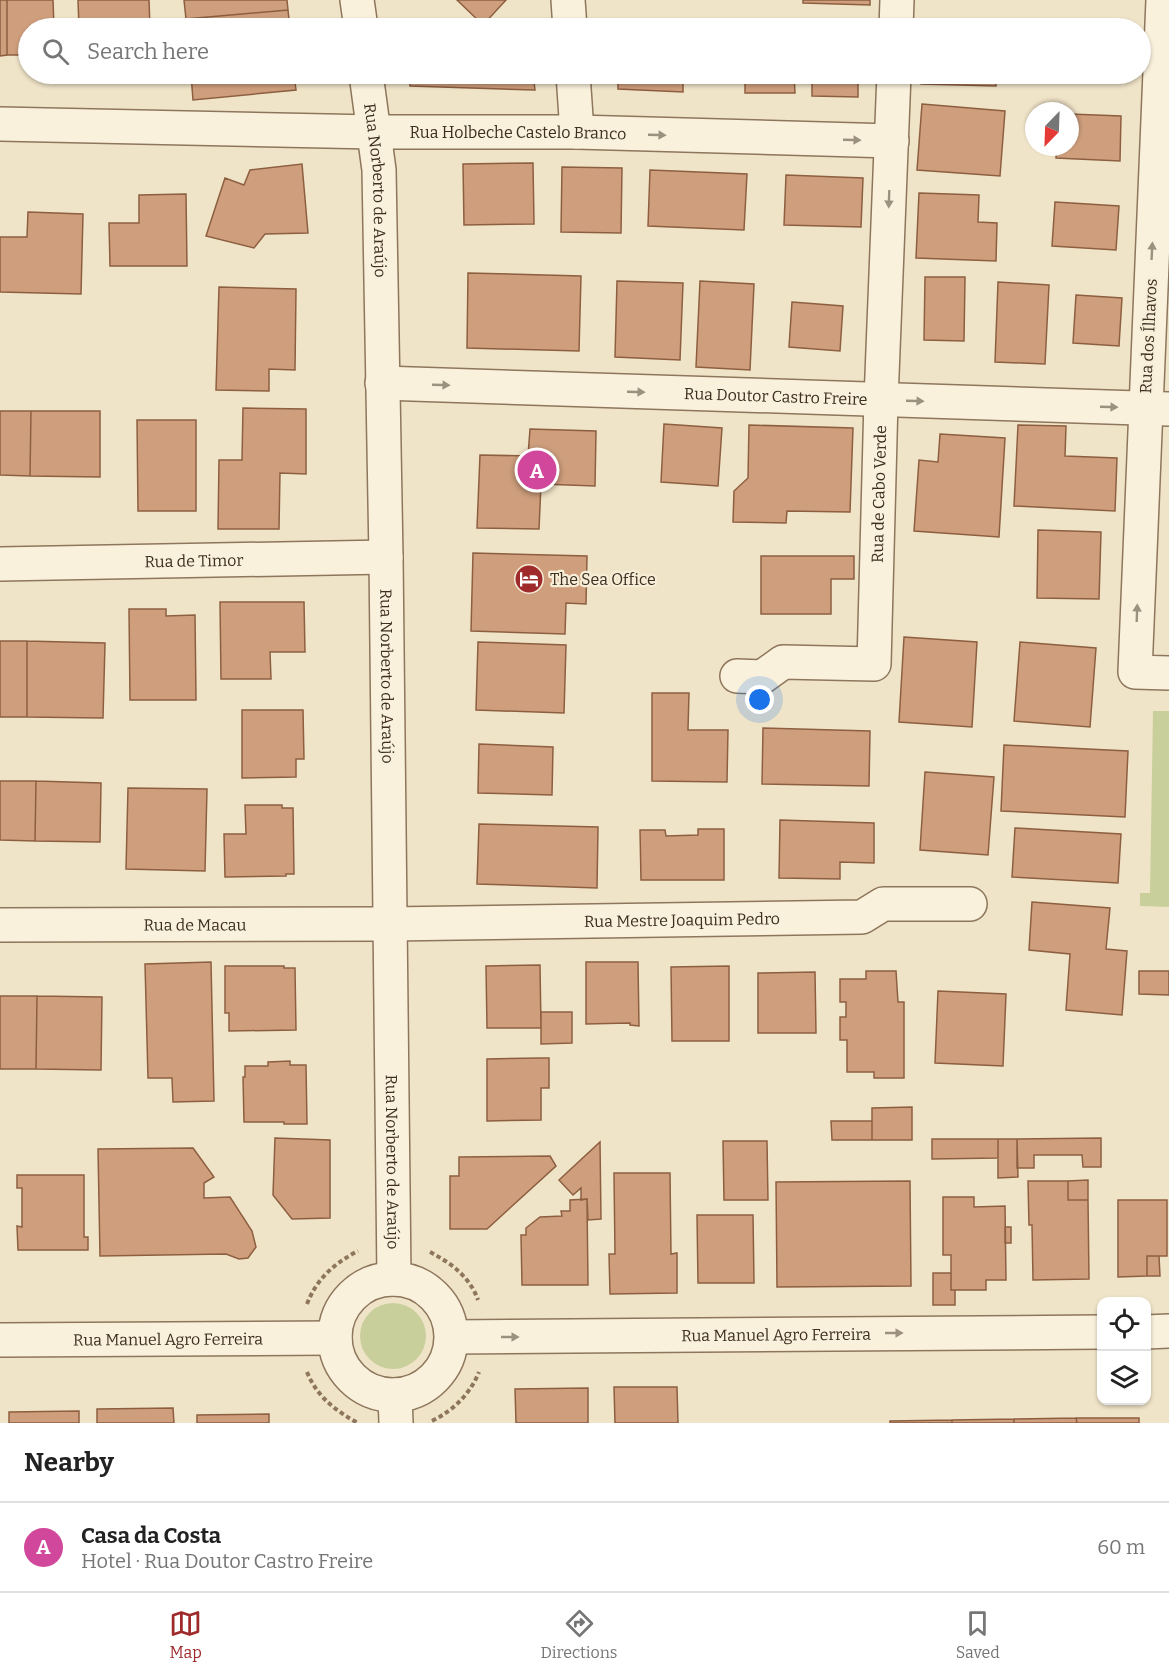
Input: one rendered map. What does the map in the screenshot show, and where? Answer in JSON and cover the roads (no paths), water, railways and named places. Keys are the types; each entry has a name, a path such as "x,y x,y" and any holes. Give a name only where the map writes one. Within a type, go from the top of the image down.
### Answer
{"street":[{"path":"357,0 360,18"},
{"path":"568,0 569,18"},
{"path":"896,18 897,0"},
{"name":"Rua dos Ílhavos","path":"1163,0 1163,143 1157,409 1135,672 1169,673"},
{"name":"Rua Norberto de Araújo","path":"367,84 379,170 394,1279"},
{"path":"574,84 577,132"},
{"name":"Rua de Cabo Verde","path":"737,676 762,676 783,662 874,663 881,400 894,84"},
{"name":"Rua Holbeche Castelo Branco","path":"0,124 374,132 577,132 891,141"},
{"name":"Rua Doutor Castro Freire","path":"382,383 1157,409"},
{"name":"Rua de Timor","path":"0,564 386,557"},
{"name":"Rua Mestre Joaquim Pedro","path":"390,924 862,917 883,904 970,904"},
{"name":"Rua de Macau","path":"0,925 390,924"},
{"path":"394,1279 414,1282 427,1289 437,1299 446,1310 452,1337 445,1365 437,1376 414,1391 396,1409 349,1376 336,1351 335,1338 336,1323 350,1298 373,1282 394,1279"},
{"path":"1151,1332 1169,1331"},
{"name":"Rua Manuel Agro Ferreira","path":"452,1337 1097,1332"},
{"name":"Rua Manuel Agro Ferreira","path":"0,1340 335,1338"}],"place":[{"name":"Casa da Costa","path":"537,470"},
{"name":"The Sea Office","path":"529,579"}]}
